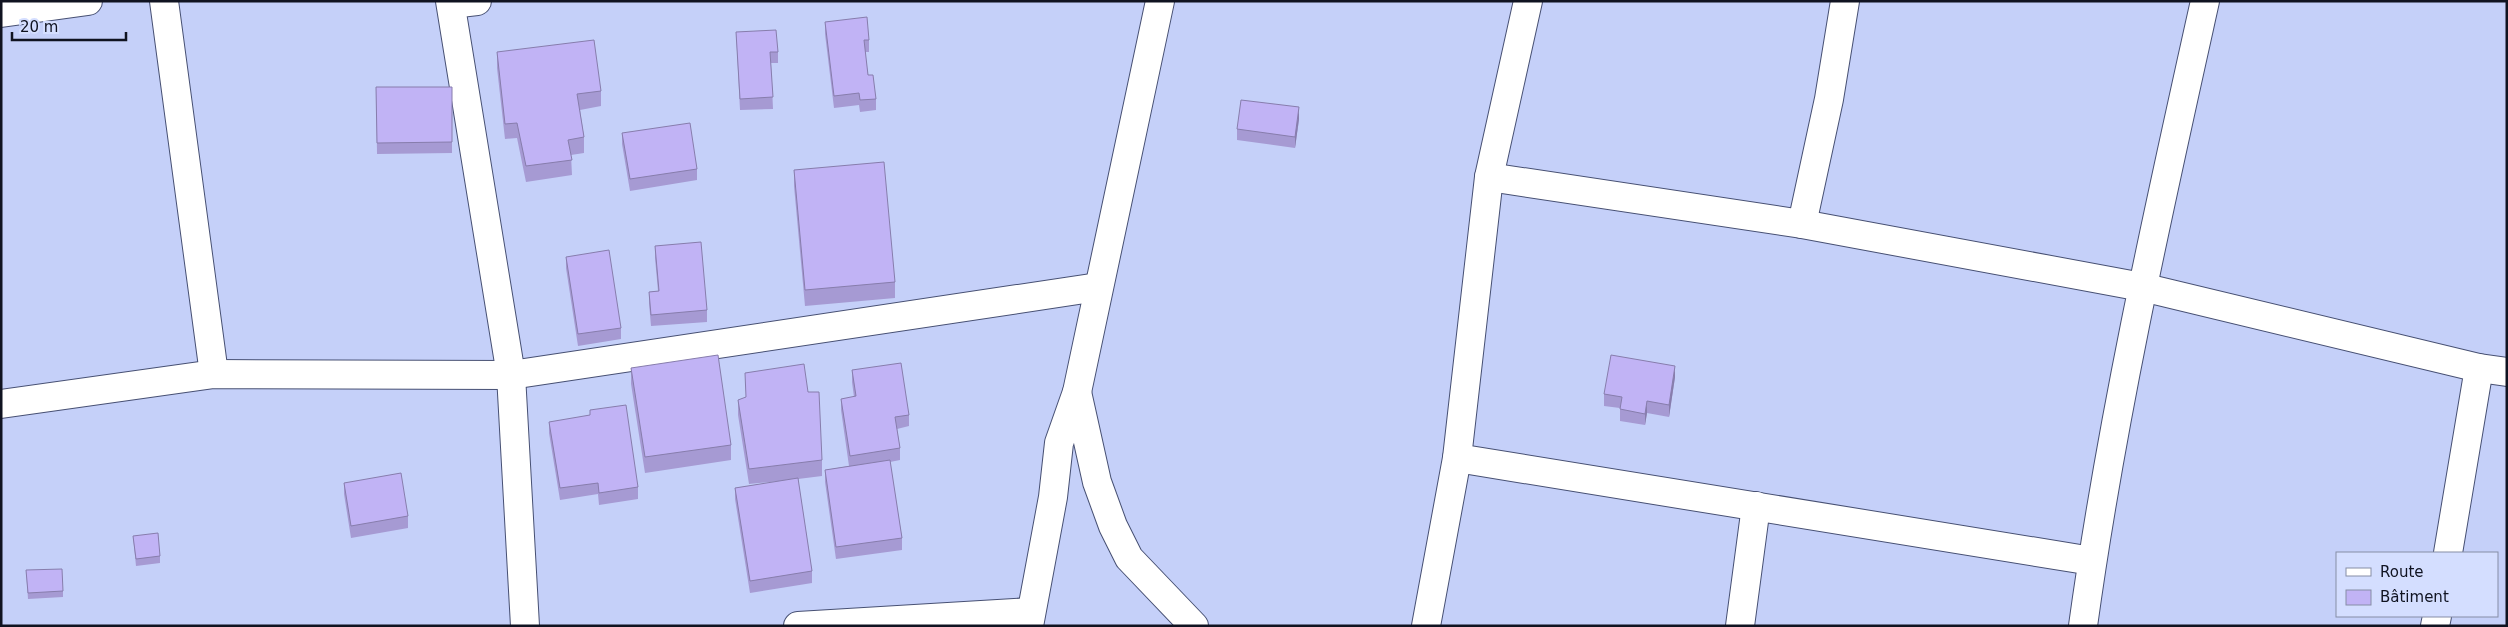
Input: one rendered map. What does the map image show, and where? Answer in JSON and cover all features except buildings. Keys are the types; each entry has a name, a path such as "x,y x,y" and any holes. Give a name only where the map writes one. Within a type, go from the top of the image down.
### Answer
{"street":[{"path":"1,13 88,1"},
{"path":"164,1 214,374"},
{"path":"798,626 1030,619 1053,497 1059,443 1077,392 1160,1"},
{"path":"1426,626 1457,458 1489,177 1528,1"},
{"path":"1802,224 1829,99 1845,1"},
{"path":"2083,626 2092,560 2142,287 2205,1"},
{"path":"459,2 511,375 525,626"},
{"path":"1489,177 1802,224 2142,287 2479,368 2507,372"},
{"path":"1,404 214,374 511,375 1098,287"},
{"path":"2448,552 2479,368"},
{"path":"1077,392 1098,482 1113,526 1129,558 1194,626"},
{"path":"1457,458 2092,560"},
{"path":"1740,626 1756,506"}]}
